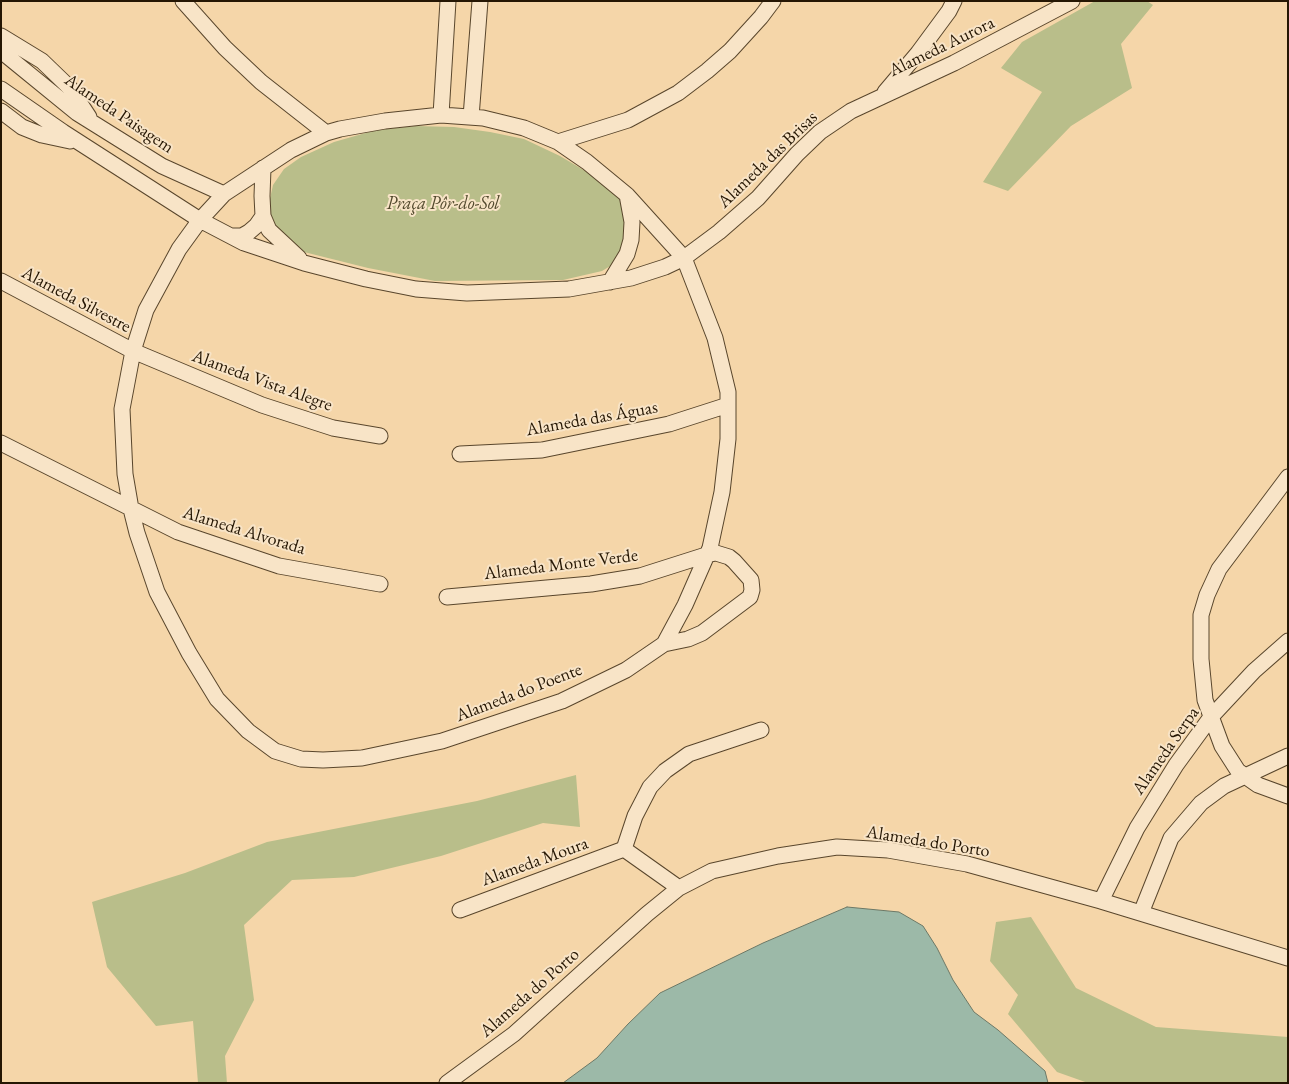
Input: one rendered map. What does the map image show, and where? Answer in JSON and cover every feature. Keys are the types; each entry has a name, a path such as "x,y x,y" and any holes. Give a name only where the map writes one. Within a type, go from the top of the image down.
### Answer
{"street":[{"path":"184,1 225,48 261,82 326,133"},
{"path":"441,115 448,1"},
{"path":"471,117 480,1"},
{"path":"558,142 628,120 678,93 707,72 730,51 773,1"},
{"name":"Alameda das Brisas","path":"684,258 719,232 758,198 797,154 820,132 851,111 880,97 918,53 949,11 954,1"},
{"name":"Alameda Aurora","path":"880,97 954,63 1072,1"},
{"path":"1,36 42,61 70,88 92,122"},
{"name":"Alameda Paisagem","path":"1,51 77,113 162,166 224,194"},
{"path":"1,89 81,144 200,220 244,243 304,263 366,279 416,289 458,292 516,292 569,289 610,282 665,267 684,258"},
{"path":"1,111 22,127 42,135 81,144"},
{"path":"63,132 77,113"},
{"name":"Alameda do Poente","path":"441,115 471,117 524,128 558,142 587,162 627,195 684,258 715,338 728,392 728,439 722,492 710,548 664,644 626,670 562,701 442,741 362,758 301,759 275,751 248,731 217,699 189,654 158,592 131,509 124,474 122,410 133,351 146,310 180,249 200,220 224,194 290,150 326,133 385,121 441,115"},
{"path":"263,168 263,216 269,230 304,263"},
{"path":"610,282 627,254 631,240 632,222 627,195"},
{"path":"232,236 242,236 249,232 263,216"},
{"name":"Alameda Silvestre","path":"1,281 133,351"},
{"name":"Alameda Vista Alegre","path":"133,351 262,405 333,428 380,436"},
{"name":"Alameda das Águas","path":"460,454 552,448 670,424 728,405"},
{"name":"Alameda Alvorada","path":"1,444 178,532 279,566 380,584"},
{"path":"1288,478 1219,569 1201,615 1201,659 1205,700 1222,746 1238,771 1258,785 1288,796"},
{"path":"664,644 688,639 702,632 739,606 752,593 751,580 734,561 722,554 706,555"},
{"name":"Alameda Monte Verde","path":"447,597 591,584 640,576 706,555"},
{"name":"Alameda Serpa","path":"1101,901 1137,828 1176,765 1211,717 1254,671 1288,641"},
{"path":"679,888 624,849 635,816 650,787 665,771 689,754 760,730"},
{"path":"1141,913 1171,838 1201,803 1224,786 1288,756"},
{"name":"Alameda do Porto","path":"447,1083 514,1034 647,914 679,888 712,871 778,856 837,848 888,850 967,864 1101,901 1288,958"},
{"name":"Alameda Moura","path":"460,910 624,849"}],"green space":[{"path":"1095,1 1147,1 1153,5 1121,44 1132,88 1071,126 1008,191 983,182 1042,92 1001,68 1022,42"},
{"name":"Praça Pôr-do-Sol","path":"415,126 454,127 524,139 560,156 592,175 617,195 627,208 631,226 617,262 602,271 563,280 435,281 368,268 300,251 285,239 272,221 269,203 273,185 284,169 301,157 334,142 376,130"},
{"path":"576,775 580,827 543,823 441,856 354,877 292,880 244,925 254,1000 225,1056 227,1083 198,1083 193,1021 156,1026 107,967 92,902 185,873 267,842 477,801"},
{"path":"1031,917 1076,988 1156,1027 1288,1037 1288,1083 1088,1083 1057,1072 1008,1014 1018,995 990,961 996,922"}],"shaded area":[{"path":"847,907 899,912 923,926 937,948 953,980 974,1012 1045,1071 1048,1083 563,1083 597,1058 660,993 763,943"}]}
